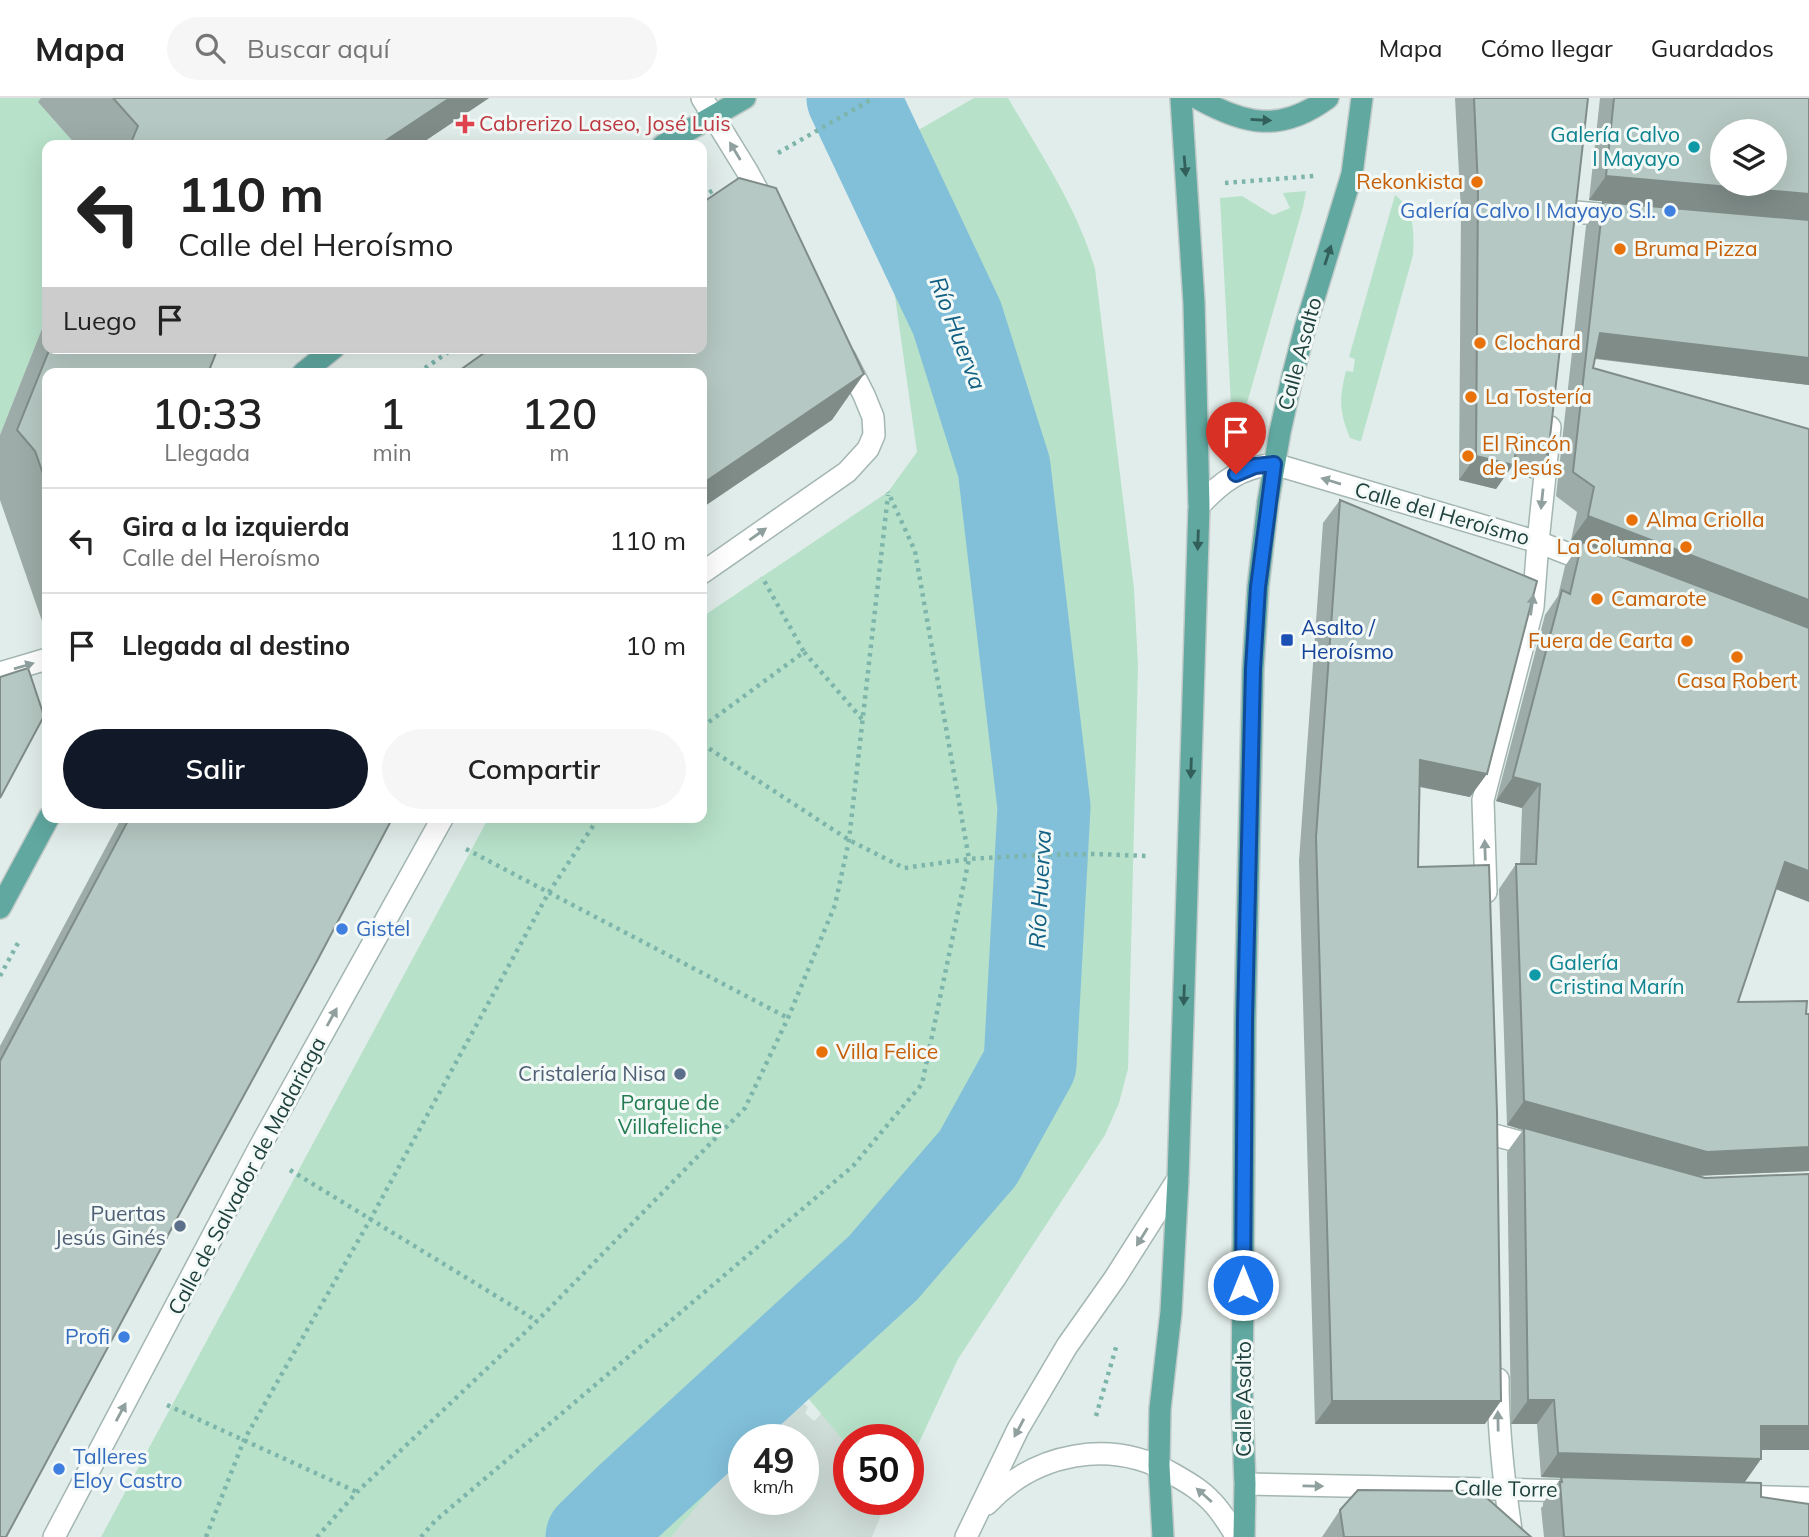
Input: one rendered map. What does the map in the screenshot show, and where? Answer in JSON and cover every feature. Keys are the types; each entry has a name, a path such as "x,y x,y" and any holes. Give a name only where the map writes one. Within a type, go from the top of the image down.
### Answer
{"main road":[{"path":"1164,1537 1159,1466 1160,1409 1171,1312 1178,1179 1199,506 1194,303 1181,98"},
{"path":"1197,98 1237,117 1257,121 1285,120 1302,115 1328,98"},
{"name":"Calle Asalto","path":"1244,1537 1242,1403 1245,1020 1253,669 1258,587 1274,464 1292,378 1352,174 1362,98"},
{"path":"669,140 708,107 742,99"},
{"path":"309,368 327,354"},
{"path":"0,908 47,823"}],"street":[{"path":"708,107 773,219"},
{"path":"1577,187 1574,219 1645,218"},
{"path":"707,570 847,472 868,449 874,435 873,417 834,336"},
{"path":"1487,912 1483,800 1533,607 1553,401"},
{"path":"1199,506 1216,487 1236,474 1255,466 1274,464"},
{"name":"Calle del Heroísmo","path":"1274,464 1538,542 1618,573"},
{"path":"0,673 42,660"},
{"name":"Calle de Salvador de Madariaga","path":"54,1537 258,1150 438,825"},
{"path":"1494,1162 1494,1128 1559,1153"},
{"path":"966,1537 1018,1429 1067,1346 1115,1279 1178,1179"},
{"path":"1497,1364 1504,1489 1512,1537"},
{"path":"977,1515 1001,1489 1035,1467 1076,1456 1114,1454 1159,1466 1192,1484 1212,1501 1237,1537"},
{"name":"Calle Torre","path":"1245,1484 1601,1492"},
{"path":"1712,1495 1809,1498"}],"path":[{"path":"771,157 874,98"},
{"path":"1213,184 1315,176"},
{"path":"425,368 445,354"},
{"path":"317,1537 357,1492 537,1321 745,1108 788,1018 835,905 849,840 888,492 915,551 969,859 922,1084 853,1166 435,1521 421,1537"},
{"path":"762,576 804,652 862,719"},
{"path":"707,723 804,652"},
{"path":"707,747 849,840 904,868 969,859 1095,854 1148,856"},
{"path":"206,1537 244,1440 370,1220 549,892 594,823"},
{"path":"438,825 549,892 788,1018"},
{"path":"258,1150 537,1321"},
{"path":"1093,1427 1117,1342"},
{"path":"133,1390 357,1492"}],"shaded area":[{"path":"788,1392 808,1407 805,1413 814,1421 829,1406 840,1424 833,1424 833,1515 881,1515 872,1537 667,1537 728,1461 728,1515 819,1515 819,1424 759,1424"}],"green space":[{"path":"0,98 46,98 38,102 72,140 42,140 42,329 0,435"},
{"name":"Parque de Villafeliche","path":"974,98 1008,98 1068,202 1095,269 1134,589 1138,666 1128,1069 1119,1103 1105,1135 958,1359 924,1432 924,1424 833,1424 833,1428 797,1385 764,1424 728,1424 728,1468 671,1537 101,1537 486,823 707,823 707,614 888,492 917,452 875,155"},
{"path":"1306,191 1241,424 1236,427 1232,423 1220,198 1242,196 1273,215 1290,208 1283,193"},
{"path":"1395,195 1410,215 1413,255 1359,441 1350,438 1346,429 1341,405 1342,389 1346,371 1353,372 1355,359 1349,357"}],"building":[{"path":"113,98 450,98 387,140 132,140 138,126"},
{"path":"1474,98 1588,98 1548,455 1520,434 1513,465 1476,456 1478,188"},
{"path":"1614,98 1809,98 1809,194 1787,192 1787,119 1710,119 1710,185 1606,176"},
{"path":"739,178 776,188 864,374 707,481 707,368 463,368 483,354 707,354 707,200"},
{"path":"1603,202 1809,220 1809,358 1600,333 1593,368 1809,429 1809,600 1588,516 1594,487 1573,472"},
{"path":"48,354 216,354 210,368 42,368 42,471 35,451 17,430"},
{"path":"1340,500 1537,581 1487,774 1420,760 1418,867 1489,865 1497,1112 1501,1401 1332,1401 1316,837"},
{"path":"1582,542 1809,628 1809,871 1785,862 1738,1002 1807,1001 1809,1147 1707,1152 1524,1101 1516,864 1536,864 1540,784 1513,777 1562,590 1570,594"},
{"path":"28,668 42,710 42,720 0,798 0,677"},
{"path":"127,823 390,823 6,1537 0,1537 0,1061"},
{"path":"1524,1128 1705,1178 1809,1174 1809,1426 1761,1426 1761,1459 1558,1453 1554,1400 1528,1400"},
{"path":"1561,1477 1761,1483 1761,1497 1809,1504 1809,1537 1564,1537"},
{"path":"1358,1490 1479,1491 1531,1537 1344,1537 1340,1510"}],"waterway":[{"name":"Río Huerva","path":"592,1537 883,1268 978,1158 1030,1064 1044,807 1004,467 957,318 853,98"}],"place":[{"name":"Cabrerizo Laseo, José Luis","path":"465,124"},
{"name":"Galería Calvo I Mayayo","path":"1694,147"},
{"name":"Rekonkista","path":"1477,182"},
{"name":"Galería Calvo I Mayayo S.l.","path":"1670,211"},
{"name":"Bruma Pizza","path":"1620,249"},
{"name":"Clochard","path":"1480,343"},
{"name":"La Tostería","path":"1471,397"},
{"name":"El Rincón de Jesús","path":"1468,456"},
{"name":"Alma Criolla","path":"1632,520"},
{"name":"La Columna","path":"1686,547"},
{"name":"Camarote","path":"1597,599"},
{"name":"Asalto / Heroísmo","path":"1287,640"},
{"name":"Fuera de Carta","path":"1687,641"},
{"name":"Casa Robert","path":"1737,657"},
{"name":"Gistel","path":"342,929"},
{"name":"Galería Cristina Marín","path":"1535,975"},
{"name":"Villa Felice","path":"822,1052"},
{"name":"Cristalería Nisa","path":"680,1074"},
{"name":"Puertas Jesús Ginés","path":"180,1226"},
{"name":"Profi","path":"124,1337"},
{"name":"Talleres Eloy Castro","path":"59,1469"}],"route":[{"path":"1236,474 1255,466 1274,464 1258,587 1253,669 1245,1020 1243,1285"}]}
